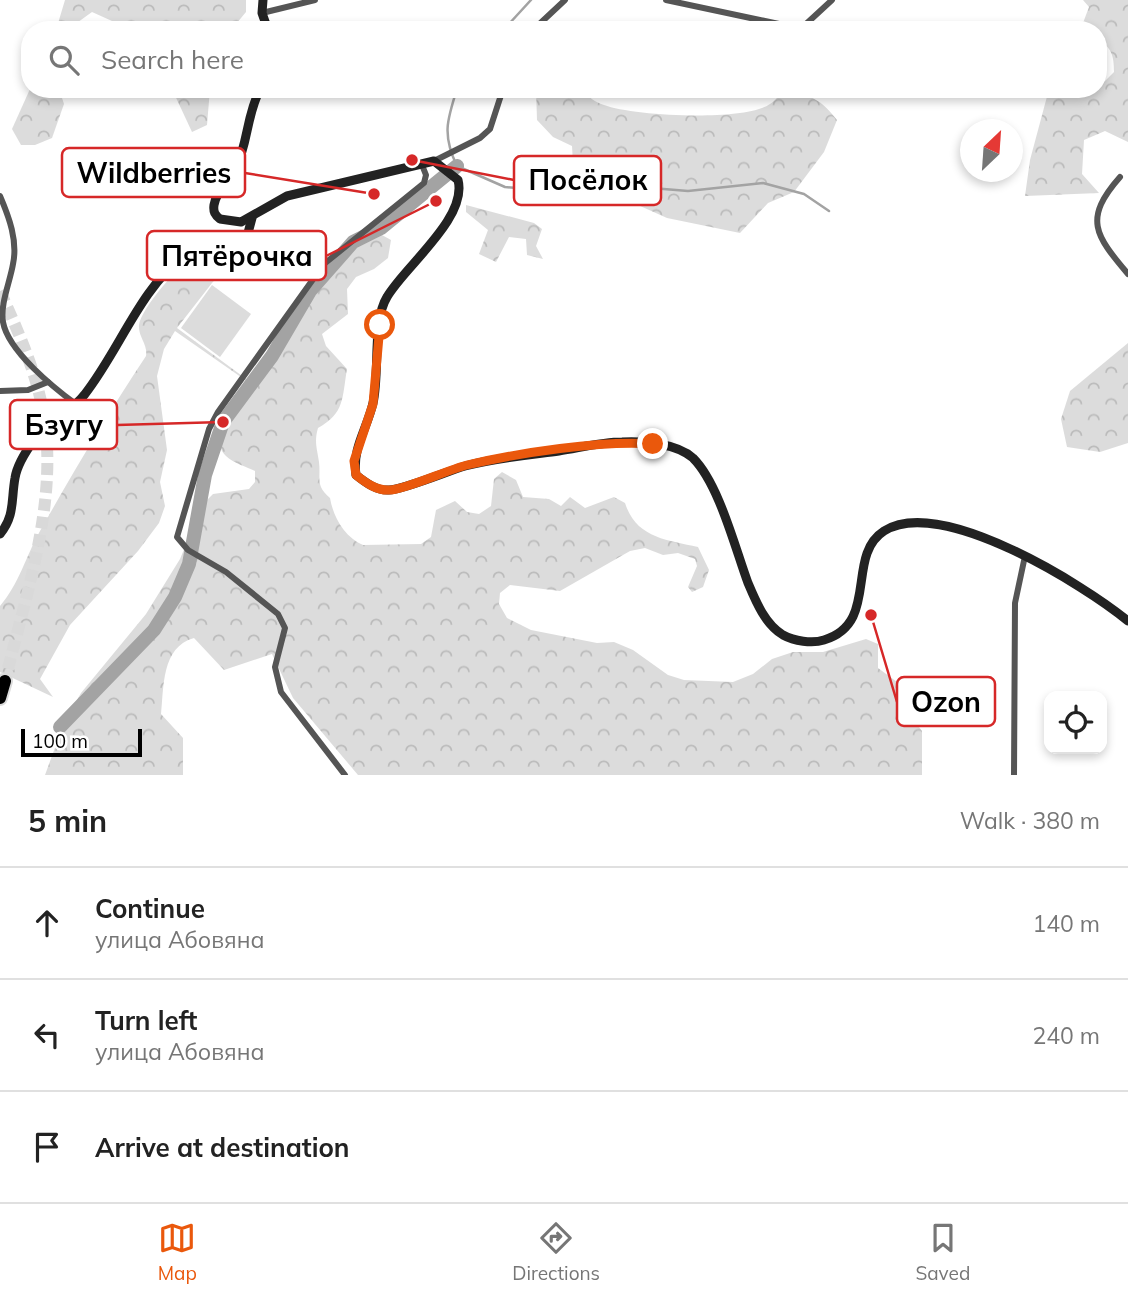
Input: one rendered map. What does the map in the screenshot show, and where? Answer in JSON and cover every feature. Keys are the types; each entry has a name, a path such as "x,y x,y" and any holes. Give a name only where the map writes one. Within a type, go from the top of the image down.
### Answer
{"highway":[{"path":"0,698 5,681"}],"street":[{"path":"263,0 262,13 265,21"},
{"path":"262,13 316,0"},
{"path":"543,21 565,0"},
{"path":"666,0 765,21"},
{"path":"809,21 832,0"},
{"path":"256,98 247,120 236,167 214,203 214,212 220,219 234,223 252,218 287,196 434,161 480,138 490,129 500,98"},
{"path":"434,161 454,175 460,186 452,211 441,231 393,289 382,307 373,404 354,461 356,475 369,485 390,491 468,465 622,442 678,448 693,458 708,480 755,602 768,622 784,635 804,642 820,642 838,636 850,625 856,611 865,564 876,537 894,526 915,524 943,526 998,543 1068,579 1128,621"},
{"path":"345,775 281,692 275,667 285,628 278,614 211,562 188,550 177,537 209,429 218,412 324,264 424,183 426,175 422,165"},
{"path":"1120,177 1098,206 1096,223 1101,240 1128,274"},
{"path":"0,196 10,219 14,260 3,322 19,351 48,382 77,405"},
{"path":"0,534 12,517 15,477 35,438 77,405 104,370 144,299 172,265 201,245 244,237 248,233 252,218"},
{"path":"0,391 28,390 48,382"},
{"path":"1014,775 1015,603 1025,556"}],"green space":[{"path":"65,0 246,0 246,12 238,21 112,21 92,12 80,21 59,21"},
{"path":"1083,0 1128,0 1128,142 1105,131 1084,140 1082,174 1099,193 1025,196 1030,160 1047,98 1107,98 1107,79 1114,72 1111,53 1107,47 1107,21 1084,21 1089,7"},
{"path":"26,98 62,98 64,104 52,138 35,145 21,145 12,129"},
{"path":"176,98 209,98 207,125 192,132"},
{"path":"536,98 591,98 604,105 639,112 714,115 757,110 777,98 813,98 837,120 824,152 794,192 768,203 740,233 667,218 629,201 574,197 560,186 560,176 573,164 572,146 553,137 537,120"},
{"path":"466,205 534,223 542,229 536,246 543,259 527,255 526,239 509,237 496,262 479,254 488,230 466,212"},
{"path":"373,230 391,240 388,258 374,269 356,277 347,289 348,314 322,334 326,346 347,369 341,404 333,417 318,428 316,441 320,482 330,498 337,519 350,537 363,545 421,544 431,537 436,510 455,501 467,512 479,514 491,506 494,479 502,472 516,480 523,497 549,499 561,506 570,497 585,508 614,497 625,503 637,524 654,536 698,547 709,570 703,587 692,592 688,587 697,566 695,559 678,553 663,555 645,548 630,551 560,591 510,585 500,593 499,604 507,618 531,630 597,643 614,642 633,650 668,675 684,680 733,682 753,674 772,659 793,652 823,652 866,639 878,644 878,668 897,682 902,705 922,731 922,775 358,775 293,698 272,654 224,670 194,638 175,650 170,659 164,681 161,714 183,738 183,775 45,775 64,723 81,693 146,614 180,559 203,504 213,494 249,489 255,482 255,471 226,456 220,439 231,408 248,382 175,331 164,349 157,376 167,450 160,482 165,506 159,523 138,551 70,625 40,679 53,697 0,672 0,606 12,589 35,540 66,486 146,356 140,333 141,317 172,276 196,254 217,247 239,248 240,252 177,328 249,381 289,318 318,279 352,244"},
{"path":"212,285 251,314 220,357 181,328"},
{"path":"1128,343 1128,443 1100,452 1067,447 1061,419 1070,391"}],"waterway":[{"path":"512,21 531,0"},
{"path":"454,98 448,136 457,166 505,187 529,189 579,182 688,191 763,183 804,194 829,211"},
{"path":"60,727 154,630 175,597 189,564 205,475 223,422 272,356 310,291 353,242 381,228 457,166"}],"tunnel":[{"path":"0,291 37,384 47,450 43,517 30,583 5,681"}],"place":[{"name":"Посёлок","path":"412,160"},
{"name":"Wildberries","path":"374,194"},
{"name":"Пятёрочка","path":"436,201"},
{"name":"Бзугу","path":"223,422"},
{"name":"Ozon","path":"871,615"}],"route":[{"path":"380,325 378,372 373,404 354,461 356,475 369,485 390,491 468,465 622,442 653,444"}]}
